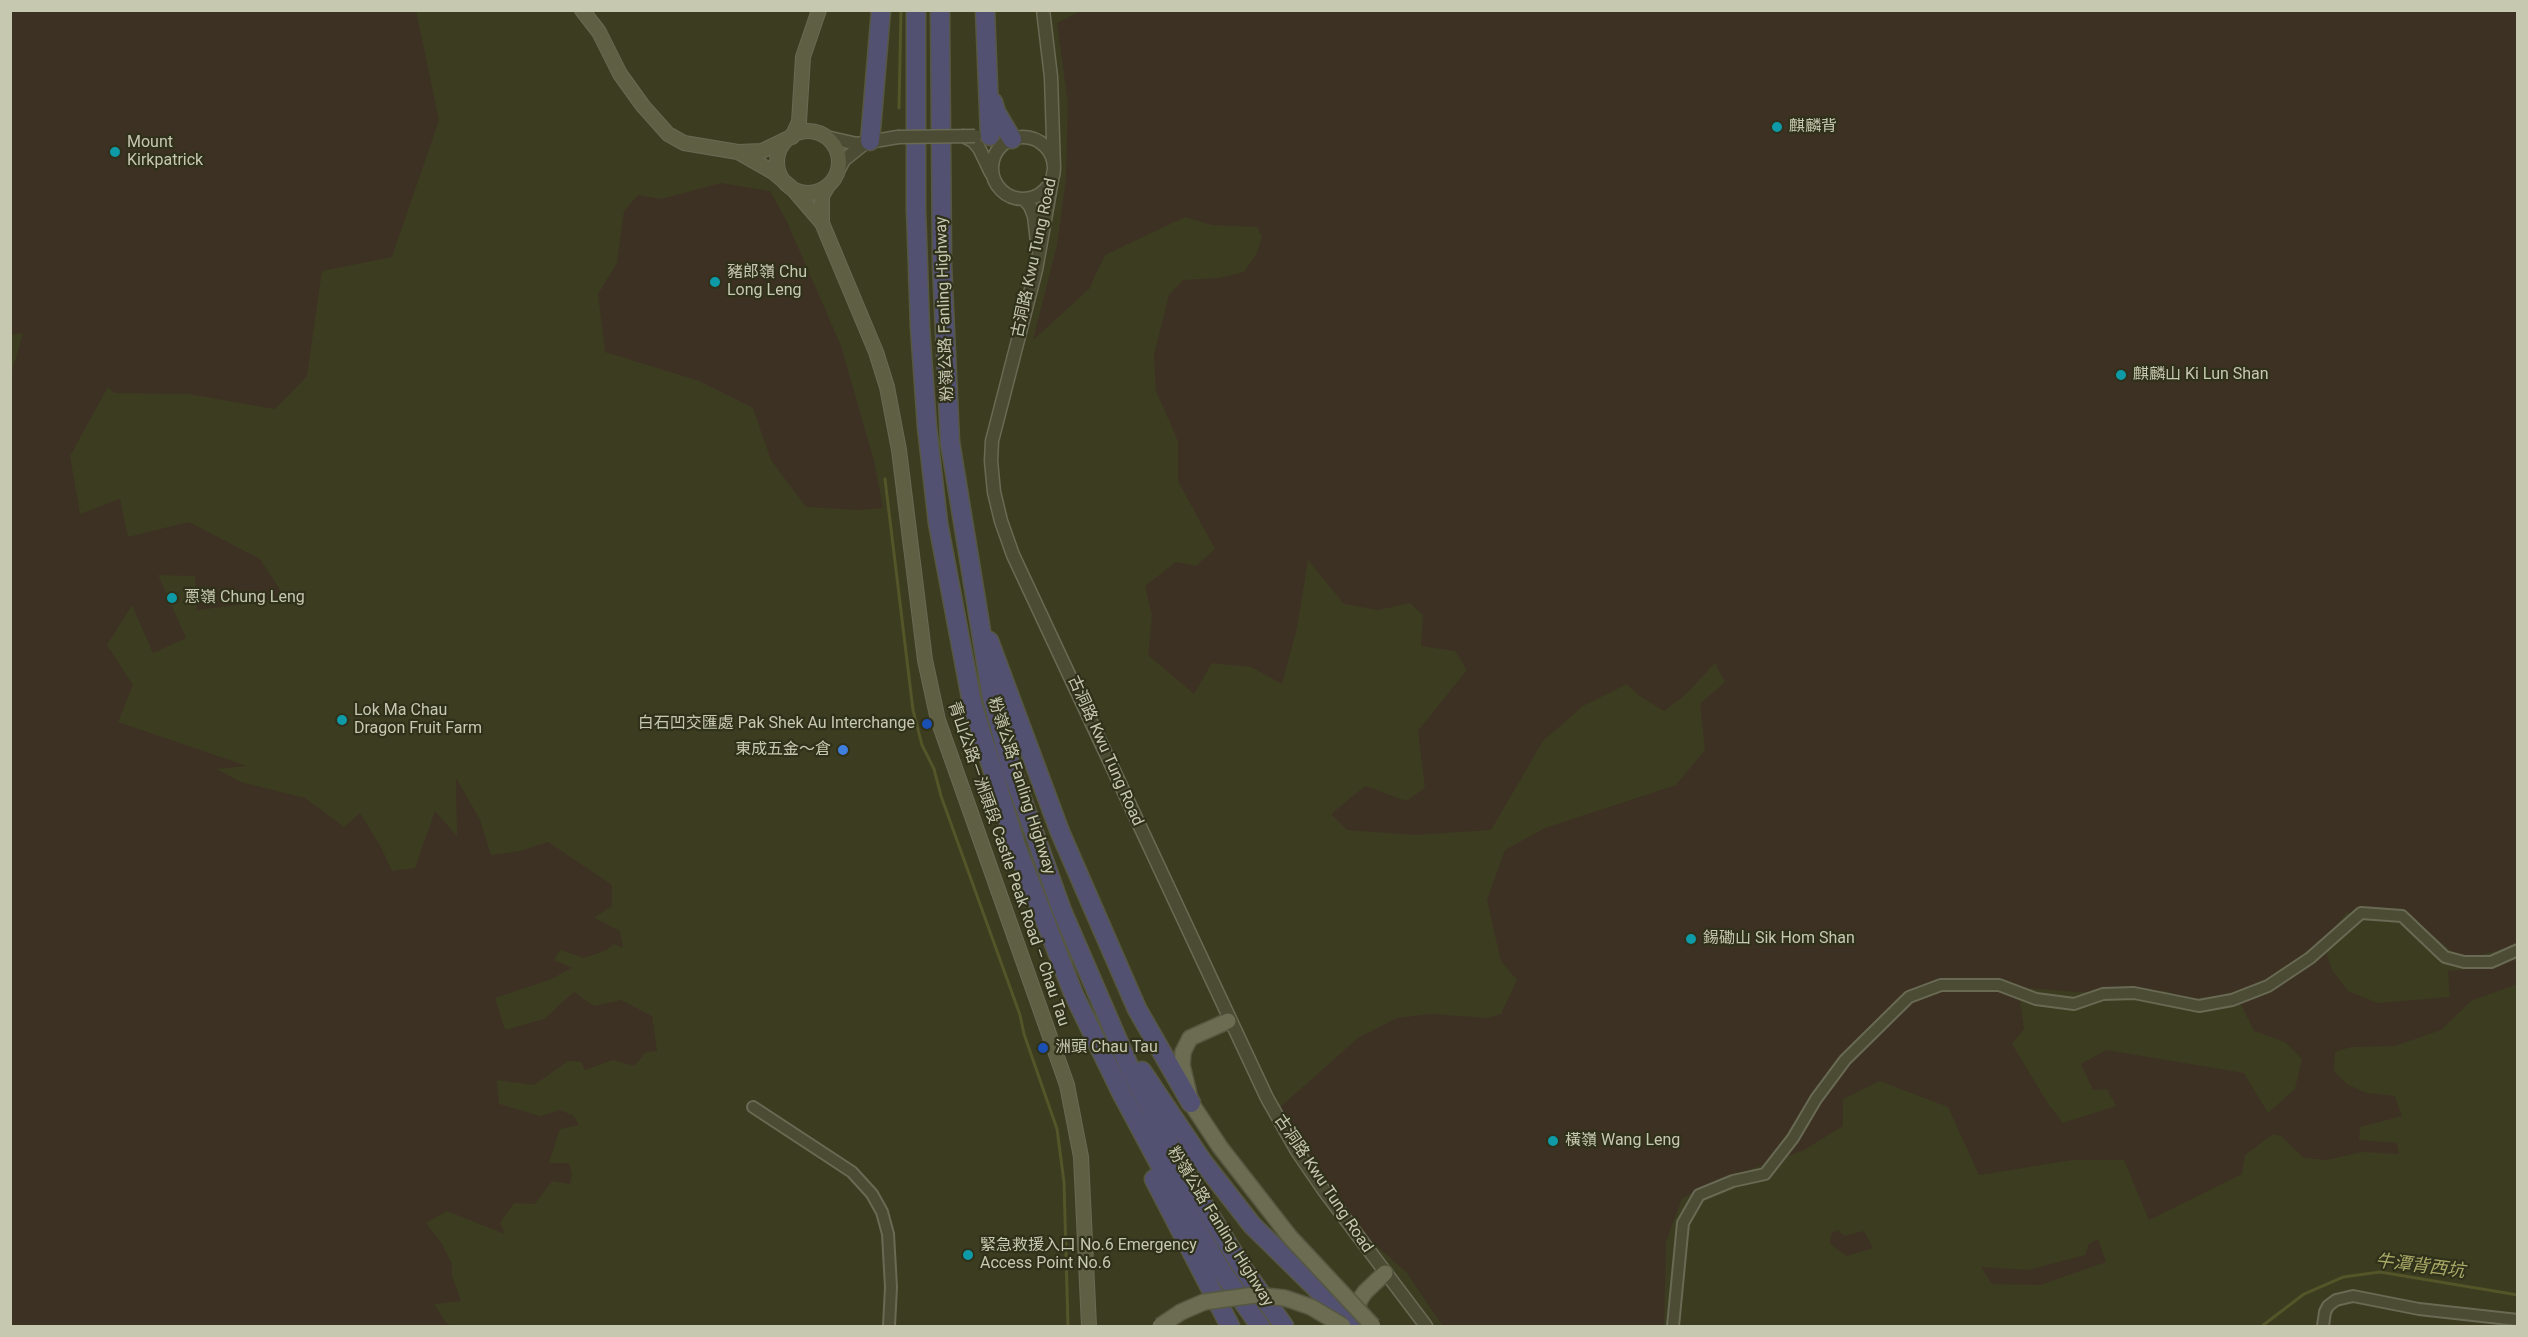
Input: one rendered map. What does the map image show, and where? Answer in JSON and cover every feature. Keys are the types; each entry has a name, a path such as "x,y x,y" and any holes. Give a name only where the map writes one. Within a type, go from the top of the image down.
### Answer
{"highway":[{"path":"870,141 881,10"},
{"name":"粉嶺公路 Fanling Highway","path":"916,10 916,209 920,327 938,523 972,703 1016,846 1074,995 1121,1092 1169,1182 1225,1276 1260,1326"},
{"name":"粉嶺公路 Fanling Highway","path":"940,10 942,266 950,434 990,690 1012,771 1062,911 1131,1071 1172,1153 1242,1267 1284,1326"},
{"path":"985,10 989,138"},
{"path":"976,612 1069,853 1137,1009 1191,1103"},
{"path":"1074,995 1121,1112 1228,1326"},
{"path":"1103,1008 1203,1162 1252,1225 1316,1288 1350,1326"}],"main road":[{"path":"582,10 598,32 620,74 643,106 668,134 684,143 738,153 762,151 807,131 822,135"},
{"path":"594,10 598,32"},
{"path":"819,10 803,57 799,122 778,155 778,165 780,176 822,223"},
{"path":"800,99 801,113 805,123 822,135 838,153 837,173 822,196 822,223"},
{"path":"738,153 773,172 794,190 814,193 828,186"},
{"name":"青山公路－洲頭段 Castle Peak Road – Chau Tau","path":"822,223 872,343 887,387 896,425 925,660 938,720 1067,1085 1082,1157 1089,1326"},
{"path":"1228,1021 1190,1038 1183,1052 1182,1065 1191,1103 1220,1147 1290,1237 1373,1326"},
{"path":"1358,1326 1356,1314 1359,1301 1385,1273"},
{"path":"1160,1326 1181,1312 1204,1302 1233,1296 1255,1295 1285,1298 1311,1307 1343,1326"}],"street":[{"name":"古洞路 Kwu Tung Road","path":"1042,10 1051,77 1054,169 1036,270 992,441 991,460 996,500 1013,555 1068,669 1228,1021 1267,1098 1297,1151 1426,1326"},
{"path":"822,135 848,143 898,137 1021,137 1033,139 1044,136 1050,130 1054,120"},
{"path":"1036,270 1034,216 1030,206 1024,199 1006,194 994,180 973,141 1054,133"},
{"path":"989,138 994,180"},
{"path":"1024,199 1042,193 1054,169 1047,149 1033,139"},
{"path":"837,173 844,160 857,147 870,141"},
{"path":"1673,1326 1683,1223 1699,1196 1733,1181 1766,1174 1845,1060 1910,997 1941,985 2000,985 2036,999 2074,1004 2103,994 2134,993 2199,1006 2232,1000 2268,986 2310,958 2361,913 2402,916 2445,957 2464,962 2491,962 2517,950"},
{"path":"753,1107 852,1172 872,1194 882,1212 888,1234 891,1287 889,1326"},
{"path":"2323,1326 2328,1306 2336,1300 2353,1296 2419,1309 2517,1320"}],"shaded area":[{"path":"11,10 416,11 439,120 392,257 322,271 307,376 275,409 188,394 114,393 108,387 70,456 80,514 120,499 128,537 189,522 260,559 286,599 197,610 195,576 158,575 186,638 153,653 132,605 107,645 133,685 118,722 247,766 216,769 241,782 305,798 344,827 360,813 381,847 392,871 415,868 435,811 457,836 456,778 480,820 491,855 520,851 548,842 612,885 612,906 594,918 620,931 623,948 613,944 607,950 584,958 560,950 554,960 572,968 549,980 495,998 505,1030 544,1019 574,992 594,1006 621,1000 652,1016 657,1051 646,1052 634,1066 613,1060 585,1070 581,1062 568,1061 534,1085 497,1080 499,1104 540,1116 560,1110 574,1116 579,1125 560,1129 549,1163 569,1163 572,1174 570,1184 552,1181 535,1204 514,1203 500,1223 505,1234 447,1211 426,1223 442,1244 452,1264 452,1275 461,1301 434,1304 446,1323 452,1326 11,1326 10,379 23,333 11,335"},
{"path":"1081,11 2517,11 2517,945 2473,957 2453,953 2425,928 2382,910 2346,913 2323,942 2332,970 2348,991 2378,1003 2450,997 2448,971 2477,968 2511,959 2517,962 2517,984 2471,1001 2441,1030 2395,1046 2351,1047 2335,1052 2334,1071 2348,1085 2367,1093 2395,1096 2402,1116 2360,1127 2359,1140 2397,1143 2399,1154 2362,1152 2326,1160 2304,1158 2281,1136 2273,1134 2245,1155 2242,1174 2149,1220 2124,1160 2072,1160 1979,1175 1948,1107 1880,1081 1843,1099 1843,1126 1804,1150 1719,1181 1682,1198 1666,1242 1664,1326 1443,1326 1406,1272 1368,1238 1304,1159 1278,1109 1358,1038 1397,1018 1432,1014 1487,1018 1501,1014 1517,980 1501,961 1487,900 1505,850 1545,828 1676,785 1705,750 1700,704 1725,682 1715,663 1685,695 1664,711 1638,695 1627,684 1583,706 1543,741 1491,830 1415,835 1347,830 1331,814 1365,786 1406,801 1425,788 1418,731 1467,670 1455,651 1421,646 1423,615 1410,603 1378,610 1344,604 1308,560 1297,628 1282,684 1251,667 1212,663 1194,694 1148,655 1152,616 1145,586 1176,562 1196,566 1215,549 1178,481 1178,441 1156,391 1154,354 1169,295 1183,280 1219,278 1244,272 1257,253 1262,236 1257,227 1212,225 1185,217 1105,255 1089,289 1033,340 1057,245 1066,179 1068,103 1057,23","holes":["2029,988 2076,992 2165,991 2185,998 2209,1000 2236,994 2254,1031 2285,1042 2302,1059 2295,1089 2268,1113 2244,1073 2106,1050 2081,1064 2093,1090 2107,1089 2116,1106 2063,1123 2049,1105 2012,1044 2024,1029 2020,1000"]},
{"path":"721,183 770,191 787,222 841,346 874,461 883,508 860,510 806,507 771,460 753,408 699,381 605,352 598,294 617,263 624,211 638,195 661,199"},
{"path":"1838,1230 1844,1236 1864,1231 1873,1248 1847,1256 1830,1244 1831,1234"},
{"path":"2098,1239 2106,1262 2040,1285 1992,1284 1981,1267 2028,1270 2085,1255 2089,1244"}],"waterway":[{"path":"899,108 901,10"},
{"path":"885,479 913,710 922,745 934,769 941,796 1020,1015 1024,1034 1057,1129 1064,1182 1068,1326"},
{"name":"牛潭背西坑","path":"2262,1326 2304,1294 2343,1277 2380,1272 2518,1295"}],"place":[{"name":"麒麟背","path":"1777,127"},
{"name":"Mount Kirkpatrick","path":"115,152"},
{"name":"豬郎嶺 Chu Long Leng","path":"715,282"},
{"name":"麒麟山 Ki Lun Shan","path":"2121,375"},
{"name":"蔥嶺 Chung Leng","path":"172,598"},
{"name":"Lok Ma Chau Dragon Fruit Farm","path":"342,720"},
{"name":"白石凹交匯處 Pak Shek Au Interchange","path":"927,724"},
{"name":"東成五金～倉","path":"843,750"},
{"name":"錫磡山 Sik Hom Shan","path":"1691,939"},
{"name":"洲頭 Chau Tau","path":"1043,1048"},
{"name":"橫嶺 Wang Leng","path":"1553,1141"},
{"name":"緊急救援入口 No.6 Emergency Access Point No.6","path":"968,1255"}]}
